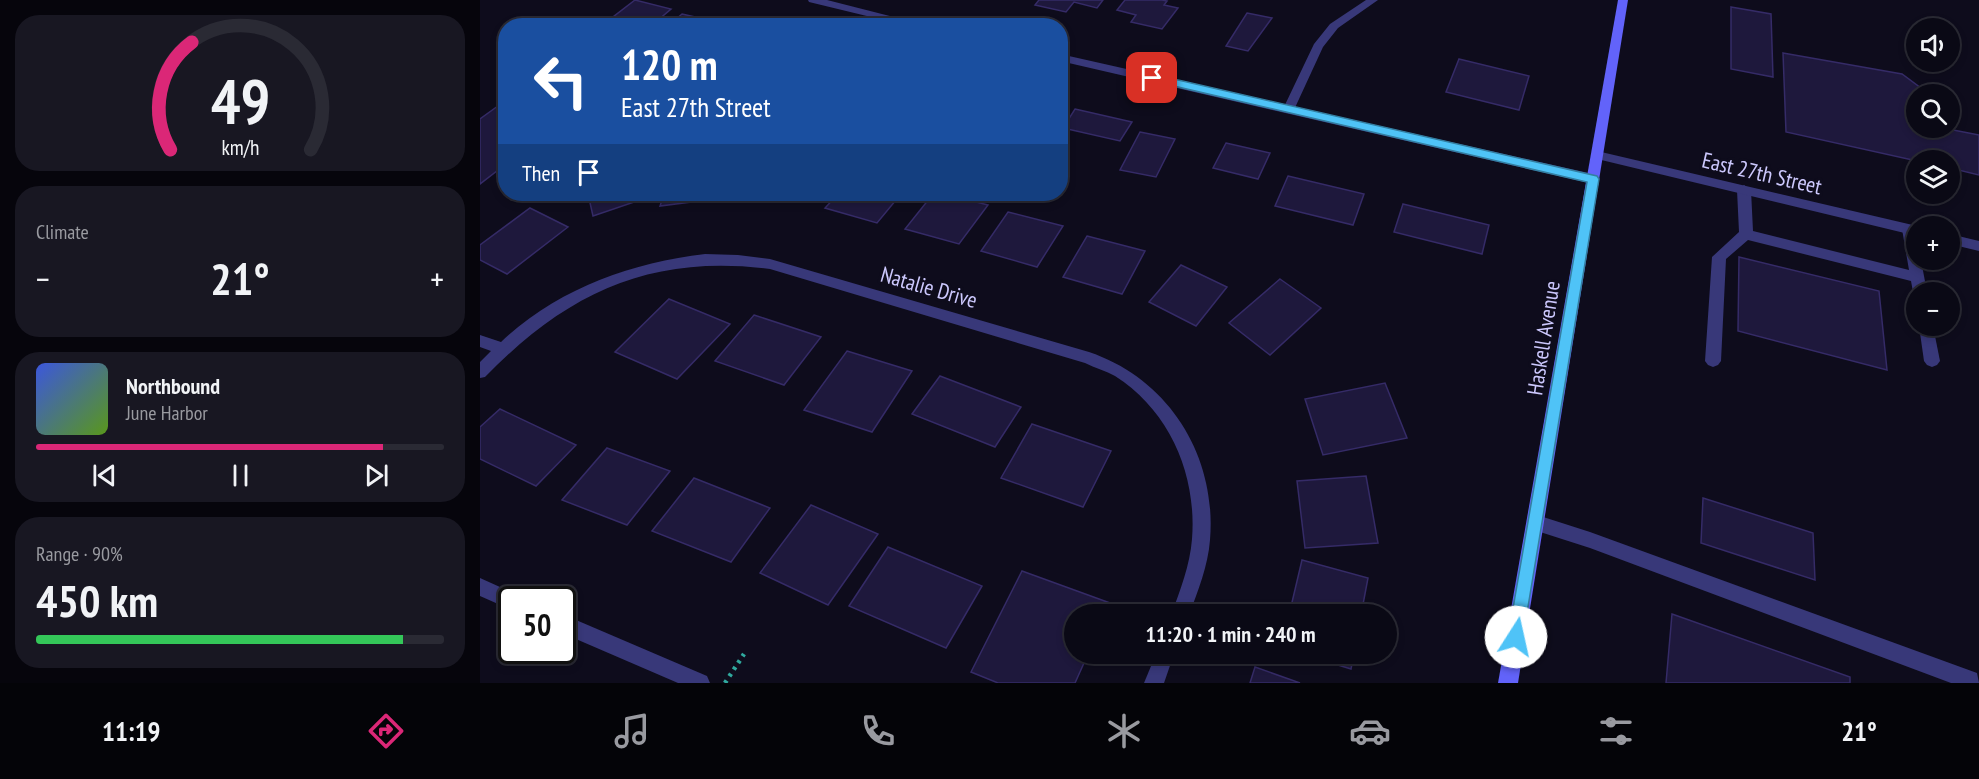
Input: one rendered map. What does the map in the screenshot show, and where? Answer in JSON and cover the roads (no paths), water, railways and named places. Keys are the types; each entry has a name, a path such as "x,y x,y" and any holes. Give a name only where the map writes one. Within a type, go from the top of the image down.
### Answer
{"main road":[{"name":"Haskell Avenue","path":"1508,683 1537,523 1623,0"}],"street":[{"path":"813,0 890,18"},
{"path":"1289,109 1318,46 1334,27 1373,0"},
{"path":"1068,59 1593,179"},
{"name":"East 27th Street","path":"1597,155 1906,228"},
{"path":"1744,190 1746,234"},
{"path":"1746,234 1917,277"},
{"path":"1713,361 1719,257 1746,234"},
{"path":"1960,241 1979,246"},
{"name":"Natalie Drive","path":"480,372 537,321 568,301 602,284 657,267 712,258 742,259 770,264 1089,358 1118,371 1144,389 1165,411 1182,438 1194,469 1200,502 1201,539 1193,580 1184,604"},
{"path":"1916,270 1918,282"},
{"path":"1928,336 1932,361"},
{"path":"480,341 503,350"},
{"path":"1537,523 1590,540 1977,683"},
{"path":"480,587 498,595"},
{"path":"576,629 692,681"},
{"path":"1154,683 1161,664"}]}
